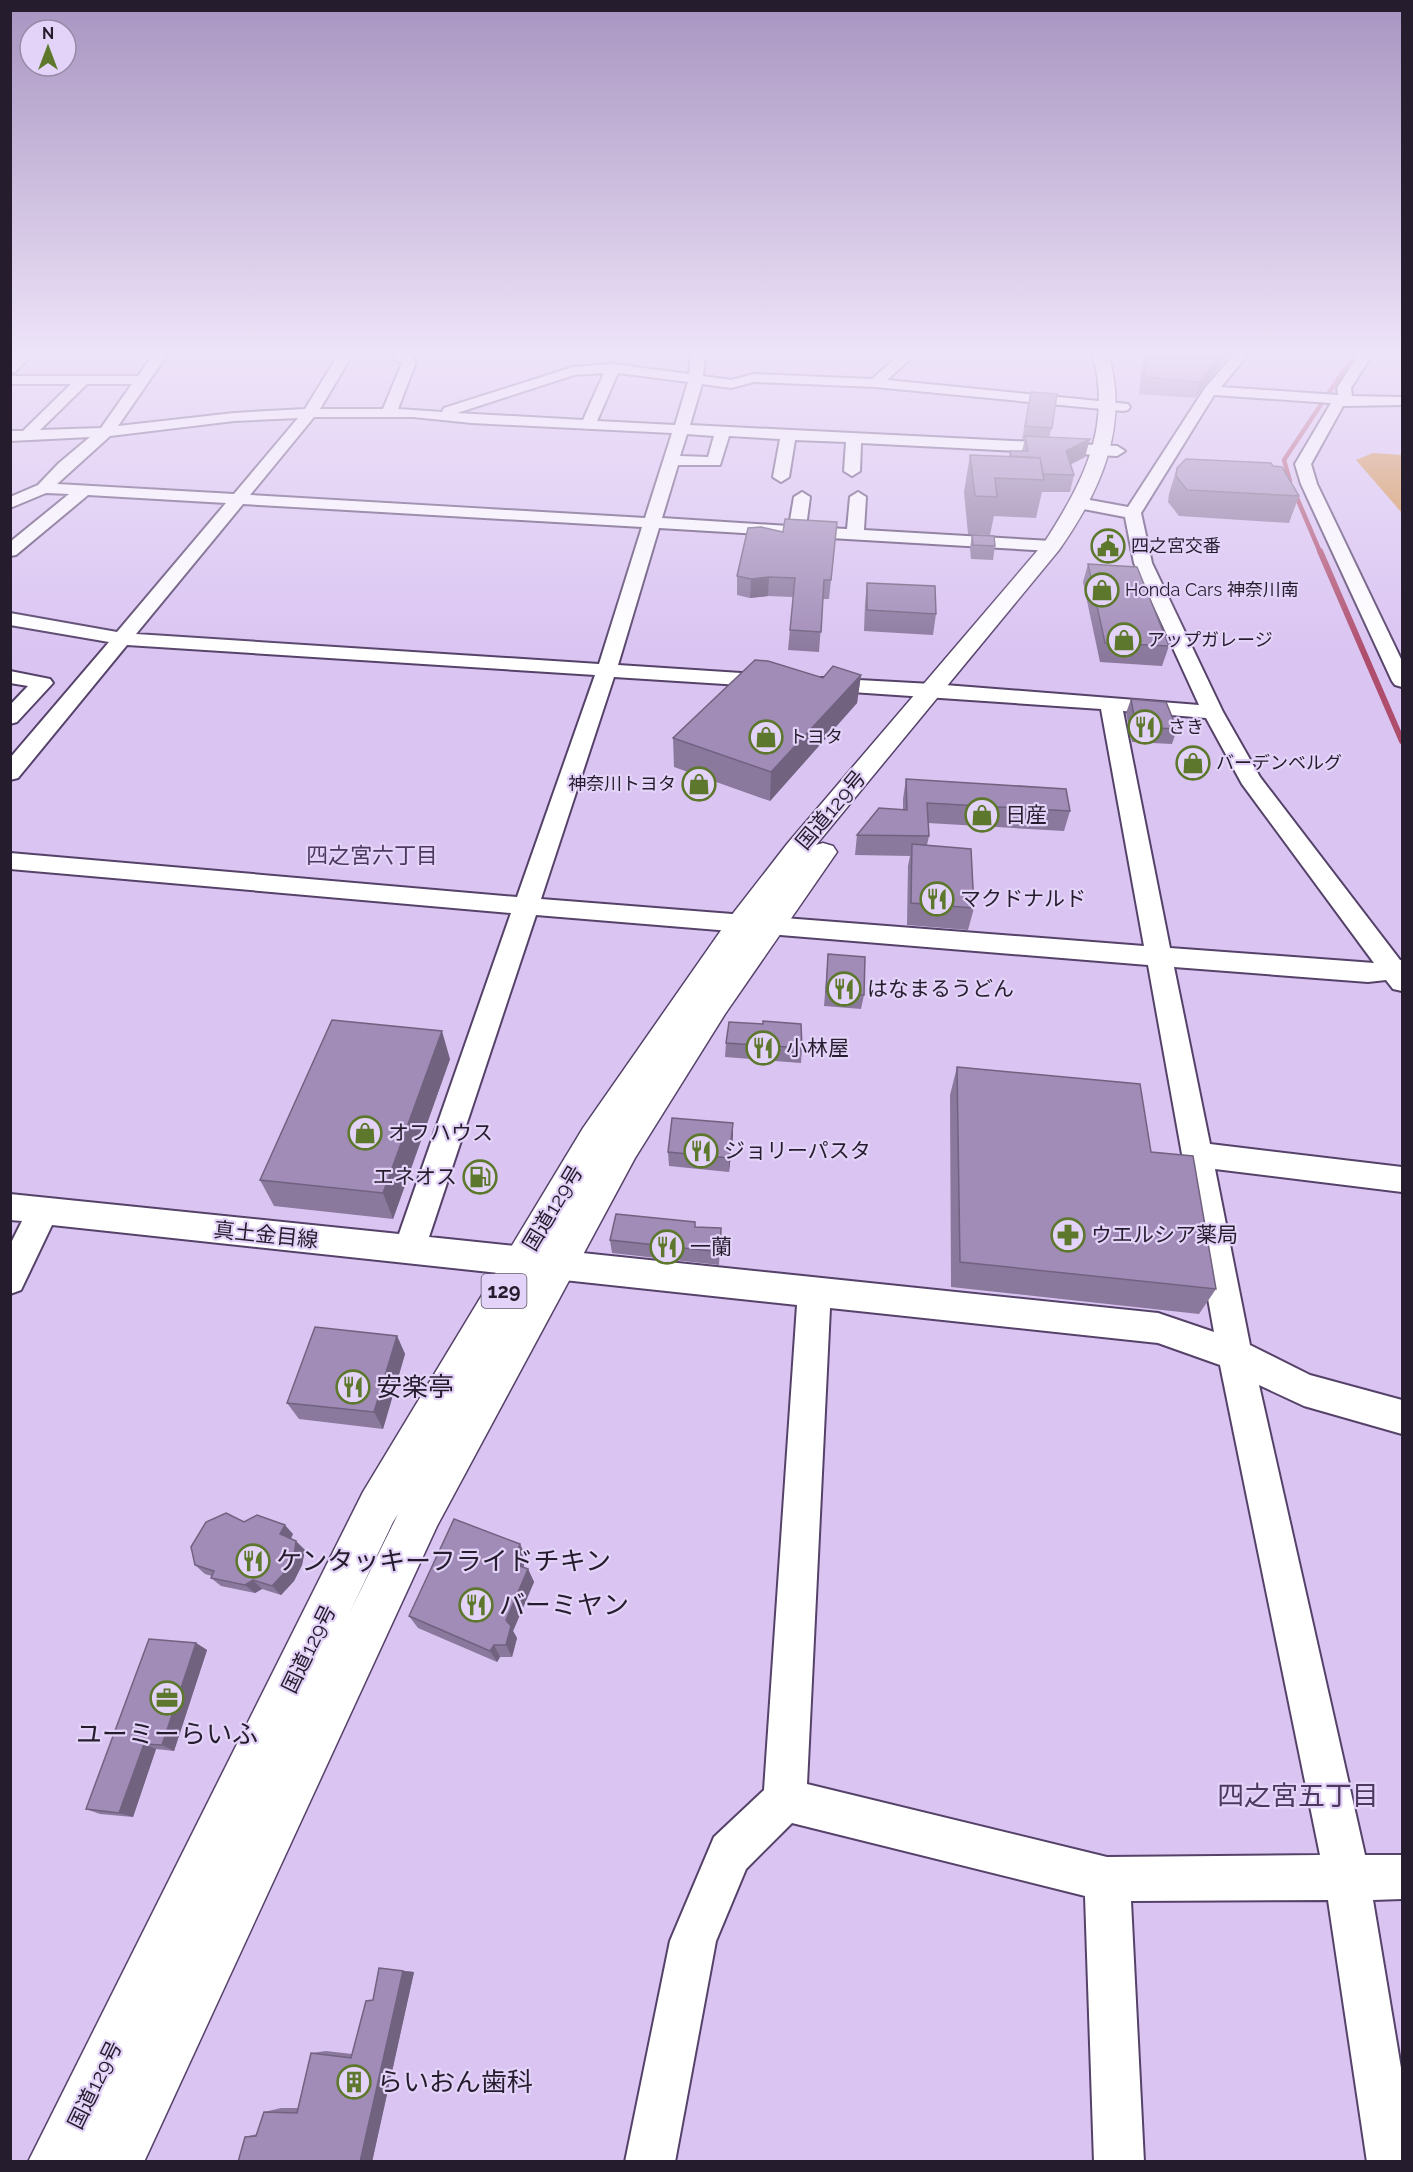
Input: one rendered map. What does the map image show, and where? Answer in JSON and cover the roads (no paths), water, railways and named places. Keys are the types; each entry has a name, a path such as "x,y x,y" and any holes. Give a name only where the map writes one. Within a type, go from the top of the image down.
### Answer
{"highway":[{"name":"国道129号","path":"57,2162 378,1507 539,1263 623,1148 714,1006 756,924 835,836 1052,546 1088,505 1114,466 1110,453"},
{"name":"国道129号","path":"943,691 1075,549 1088,505"},
{"name":"国道129号","path":"114,2162 539,1263"}],"street":[{"path":"10,503 44,488 80,453"},
{"path":"10,773 124,639 276,453"},
{"path":"409,1250 606,672 674,453"},
{"path":"672,460 714,462 717,453"},
{"path":"781,477 785,453"},
{"path":"852,471 853,453"},
{"path":"1176,453 1163,477 1133,513 1143,563 1213,712 1250,779 1399,973"},
{"path":"1308,453 1303,464 1303,484 1402,681"},
{"path":"44,488 1052,546"},
{"path":"10,551 83,491"},
{"path":"797,531 802,497"},
{"path":"855,535 858,497"},
{"path":"1088,505 1133,513"},
{"path":"10,619 124,639 606,672 943,691 1213,712"},
{"path":"10,677 43,682 10,718"},
{"path":"1111,705 1235,1355 1347,1876 1392,2162"},
{"path":"10,861 528,906 1368,973 1399,973"},
{"path":"1198,1155 1402,1179"},
{"name":"真土金目線","path":"10,1207 1158,1328 1235,1355 1304,1390 1402,1417"},
{"path":"10,1280 43,1211"},
{"path":"650,2162 693,1941 730,1853 785,1800 814,1291"},
{"path":"785,1800 1107,1879 1402,1877"},
{"path":"1107,1879 1119,2162"}],"waterway":[{"path":"1288,453 1284,460 1290,481"},
{"path":"1294,491 1320,552"},
{"path":"1320,551 1402,741"}],"place":[{"name":"四之宮交番","path":"1108,546"},
{"name":"Honda Cars 神奈川南","path":"1102,590"},
{"name":"アップガレージ","path":"1124,640"},
{"name":"さき","path":"1145,727"},
{"name":"トヨタ","path":"766,737"},
{"name":"バーデンベルグ","path":"1193,763"},
{"name":"神奈川トヨタ","path":"699,784"},
{"name":"日産","path":"982,815"},
{"name":"マクドナルド","path":"937,899"},
{"name":"はなまるうどん","path":"844,989"},
{"name":"小林屋","path":"763,1048"},
{"name":"オフハウス","path":"365,1133"},
{"name":"ジョリーパスタ","path":"701,1151"},
{"name":"エネオス","path":"480,1177"},
{"name":"ウエルシア薬局","path":"1068,1235"},
{"name":"一蘭","path":"667,1247"},
{"name":"安楽亭","path":"353,1387"},
{"name":"ケンタッキーフライドチキン","path":"253,1561"},
{"name":"バーミヤン","path":"476,1605"},
{"name":"ユーミーらいふ","path":"167,1698"},
{"name":"らいおん歯科","path":"354,2082"}],"district":[{"name":"四之宮六丁目","path":"372,855"},
{"name":"四之宮五丁目","path":"1298,1796"}]}
